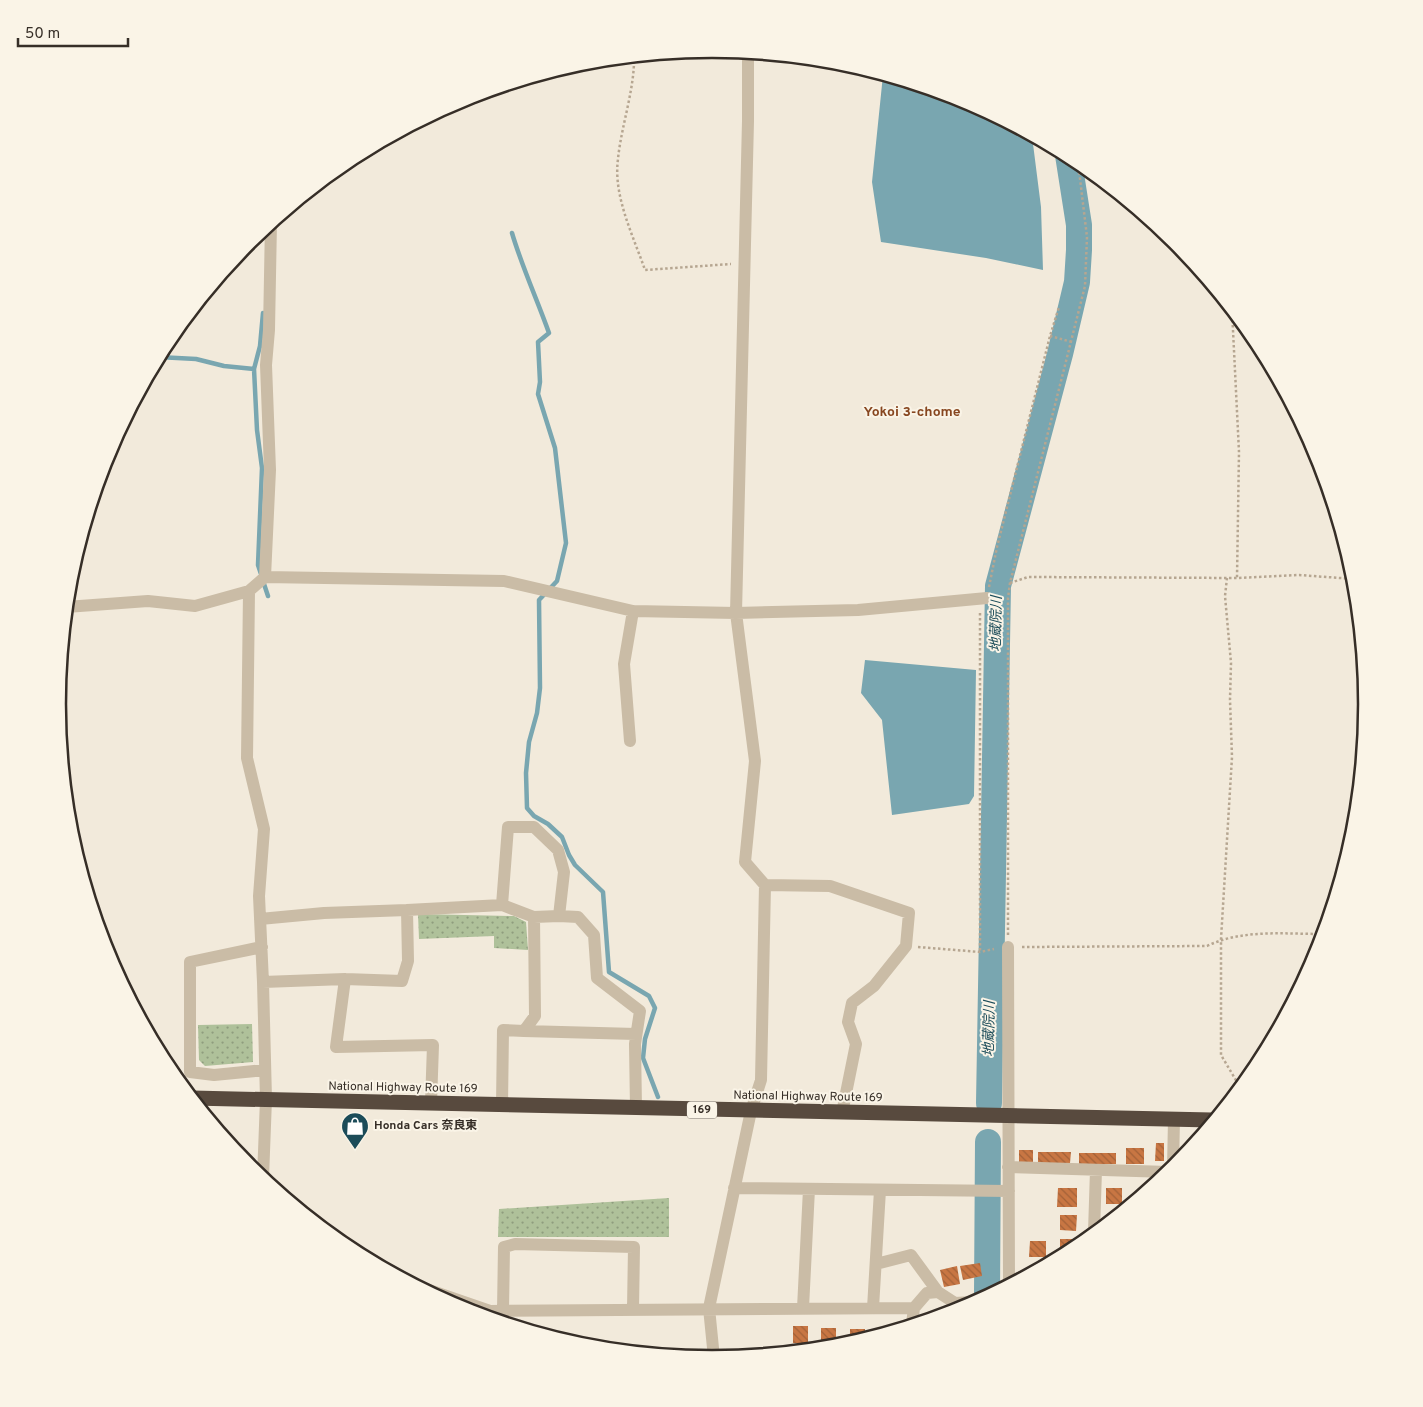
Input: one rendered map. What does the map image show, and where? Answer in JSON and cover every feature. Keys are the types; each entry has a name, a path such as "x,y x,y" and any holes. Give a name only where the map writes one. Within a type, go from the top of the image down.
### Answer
{"highway":[{"name":"National Highway Route 169","path":"200,1098 1205,1120"}],"street":[{"path":"713,1350 709,1308 751,1111 762,1080 765,885 745,862 755,761 736,613 748,59"},
{"path":"265,577 270,470 266,365 269,330 270,233"},
{"path":"73,606 148,601 195,606 249,591 265,577 504,582 633,611 736,613 858,610 983,598"},
{"path":"249,591 247,758 264,829 259,896 264,982 266,1099 263,1167"},
{"path":"630,741 624,664 633,611"},
{"path":"502,905 508,826 534,827 558,850 564,872 559,916"},
{"path":"765,885 830,886 909,913 906,946 874,986 852,1003 848,1022 856,1044 842,1113"},
{"path":"260,919 324,913 502,905 534,918 578,917 594,935 597,978 640,1011 635,1044 636,1108"},
{"path":"264,982 345,979 402,981 408,961 407,910"},
{"path":"524,1031 535,1016 534,918"},
{"path":"262,947 190,962 190,1072 214,1075 265,1070"},
{"path":"1008,947 1009,1277"},
{"path":"345,979 336,1047 433,1045 431,1103"},
{"path":"502,1105 502,1030 636,1034"},
{"path":"1173,1154 1174,1119"},
{"path":"1008,1167 1156,1172"},
{"path":"1094,1224 1096,1170"},
{"path":"734,1188 1009,1191"},
{"path":"803,1308 809,1189"},
{"path":"873,1308 880,1190"},
{"path":"503,1311 504,1247 515,1244 634,1247 633,1309"},
{"path":"876,1264 911,1255 938,1292 951,1303"},
{"path":"913,1317 914,1308 927,1293 938,1292"},
{"path":"493,1311 914,1308"}],"path":[{"path":"633,62 618,159 617,179 623,206 644,270 745,263"},
{"path":"1008,947 1008,598 1010,583 1086,286 1087,238 1079,173"},
{"path":"980,952 983,598 1059,307"},
{"path":"1233,322 1239,452 1237,578"},
{"path":"1051,336 1072,342"},
{"path":"1010,583 1028,577 1101,579 1237,578 1299,575 1345,578"},
{"path":"1227,578 1225,596 1231,663 1232,757 1222,939 1221,1055 1236,1080"},
{"path":"1003,598 1008,598"},
{"path":"906,946 980,952 1008,947 1207,946 1222,939 1269,933 1314,934"}],"green space":[{"path":"418,914 514,916 526,922 528,950 494,948 494,936 419,939"},
{"path":"252,1024 253,1062 205,1066 199,1060 198,1025"},
{"path":"669,1198 669,1237 498,1237 499,1209"}],"water":[{"path":"882,81 959,107 997,124 1033,143 1041,207 1043,270 986,258 881,242 872,182"},
{"path":"865,660 976,670 974,796 969,804 892,815 882,720 861,693"}],"building":[{"path":"1156,1143 1164,1143 1164,1161 1155,1161"},
{"path":"1126,1148 1144,1148 1144,1164 1126,1164"},
{"path":"1019,1150 1033,1150 1033,1162 1019,1162"},
{"path":"1038,1152 1071,1152 1070,1163 1038,1163"},
{"path":"1079,1153 1116,1153 1116,1164 1079,1164"},
{"path":"1058,1188 1077,1188 1077,1207 1057,1207"},
{"path":"1106,1188 1122,1188 1122,1202 1119,1204 1106,1204"},
{"path":"1060,1215 1077,1215 1076,1231 1060,1230"},
{"path":"1060,1239 1073,1239 1070,1241 1060,1247"},
{"path":"1030,1241 1046,1241 1046,1256 1029,1257"},
{"path":"980,1263 982,1276 963,1280 960,1266"},
{"path":"957,1266 960,1284 944,1287 940,1270"},
{"path":"793,1326 808,1326 808,1342 793,1343"},
{"path":"821,1328 836,1328 836,1337 821,1340"},
{"path":"850,1329 865,1329 865,1330 850,1334"}],"waterway":[{"name":"地蔵院川","path":"989,1103 998,586 1060,354 1077,282 1079,225 1070,166"},
{"path":"512,233 549,333 538,342 540,382 538,394 555,448 566,543 557,581 539,600 540,688 537,713 529,742 526,773 527,808 534,816 548,824 562,837 575,865 603,892 609,972 649,996 655,1008 645,1039 643,1058 658,1097"},
{"path":"261,574 258,565 262,468 257,430 254,369 260,346 263,313"},
{"path":"166,357 196,359 224,366 254,369"},
{"path":"263,581 268,596"},
{"name":"地蔵院川","path":"987,1287 988,1142"}],"place":[{"name":"Honda Cars 奈良東","path":"355,1150"}],"district":[{"name":"Yokoi 3-chome","path":"912,412"}]}
